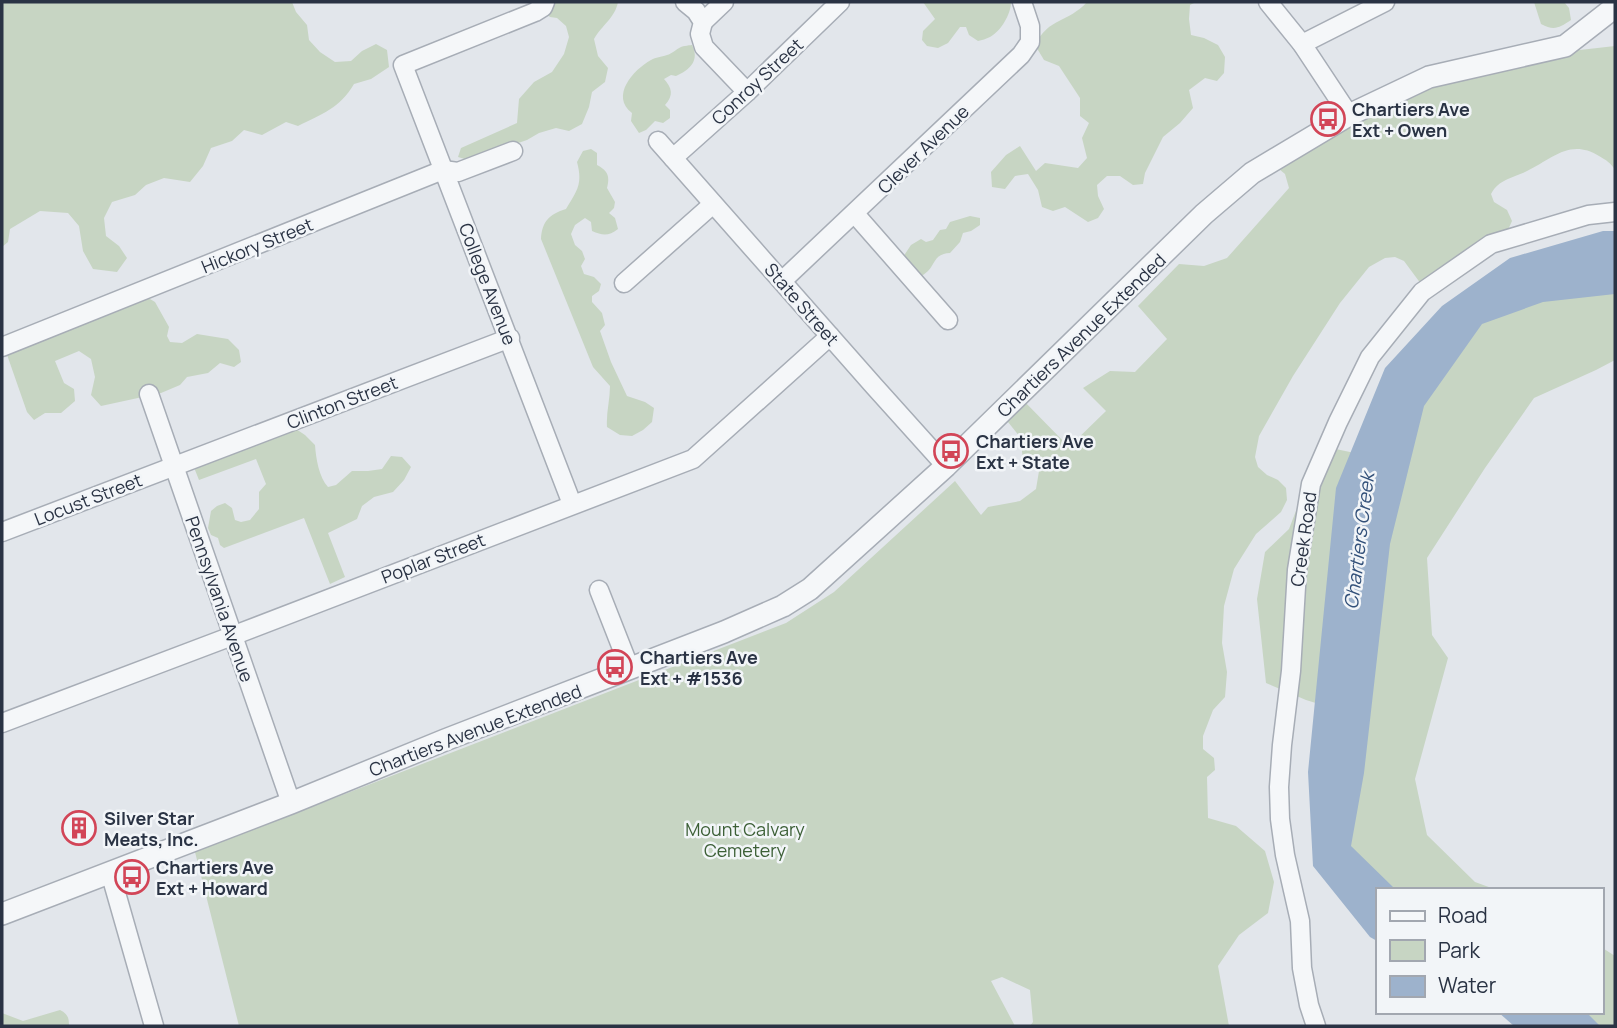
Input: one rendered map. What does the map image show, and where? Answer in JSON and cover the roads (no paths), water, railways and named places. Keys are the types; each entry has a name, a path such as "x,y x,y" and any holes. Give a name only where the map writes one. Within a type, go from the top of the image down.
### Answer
{"street":[{"name":"College Avenue","path":"545,2 543,7 535,12 403,65 572,504"},
{"path":"685,2 696,11 703,22"},
{"path":"724,2 703,22 700,34 704,47 747,92"},
{"name":"Conroy Street","path":"673,158 747,92 840,2"},
{"name":"Clever Avenue","path":"782,281 1021,55 1030,42 1030,26 1022,2"},
{"path":"1268,2 1302,44 1349,115"},
{"path":"1302,44 1385,2"},
{"name":"Chartiers Avenue Extended","path":"2,914 783,607 810,589 946,466 1204,214 1252,173 1349,115 1429,77 1564,46 1615,7"},
{"name":"State Street","path":"658,141 946,466"},
{"name":"Hickory Street","path":"2,347 443,170 458,172 513,151"},
{"path":"624,283 713,204"},
{"name":"Creek Road","path":"1316,1026 1309,1005 1303,968 1300,922 1284,855 1279,787 1291,671 1297,570 1311,484 1370,357 1422,292 1491,244 1588,215 1615,212"},
{"path":"855,214 948,320"},
{"name":"Poplar Street","path":"2,723 693,458 830,337"},
{"name":"Clinton Street","path":"175,466 510,338"},
{"name":"Pennsylvania Avenue","path":"149,394 290,803"},
{"name":"Locust Street","path":"2,532 175,466"},
{"path":"599,590 630,669"},
{"path":"110,872 153,1026"}],"water":[{"name":"Chartiers Creek","path":"1603,231 1615,231 1615,294 1543,302 1482,324 1424,406 1390,544 1364,773 1351,846 1395,888 1376,888 1376,940 1370,937 1313,866 1308,772 1336,488 1385,368 1442,306 1510,258"},
{"path":"1500,1014 1588,1014 1600,1026 1514,1026"}],"place":[{"name":"Chartiers Ave Ext + Owen","path":"1328,119"},
{"name":"Chartiers Ave Ext + State","path":"951,451"},
{"name":"Chartiers Ave Ext + #1536","path":"615,667"},
{"name":"Silver Star Meats, Inc.","path":"79,828"},
{"name":"Chartiers Ave Ext + Howard","path":"132,877"}],"park label":[{"name":"Mount Calvary Cemetery","path":"745,839"}]}
